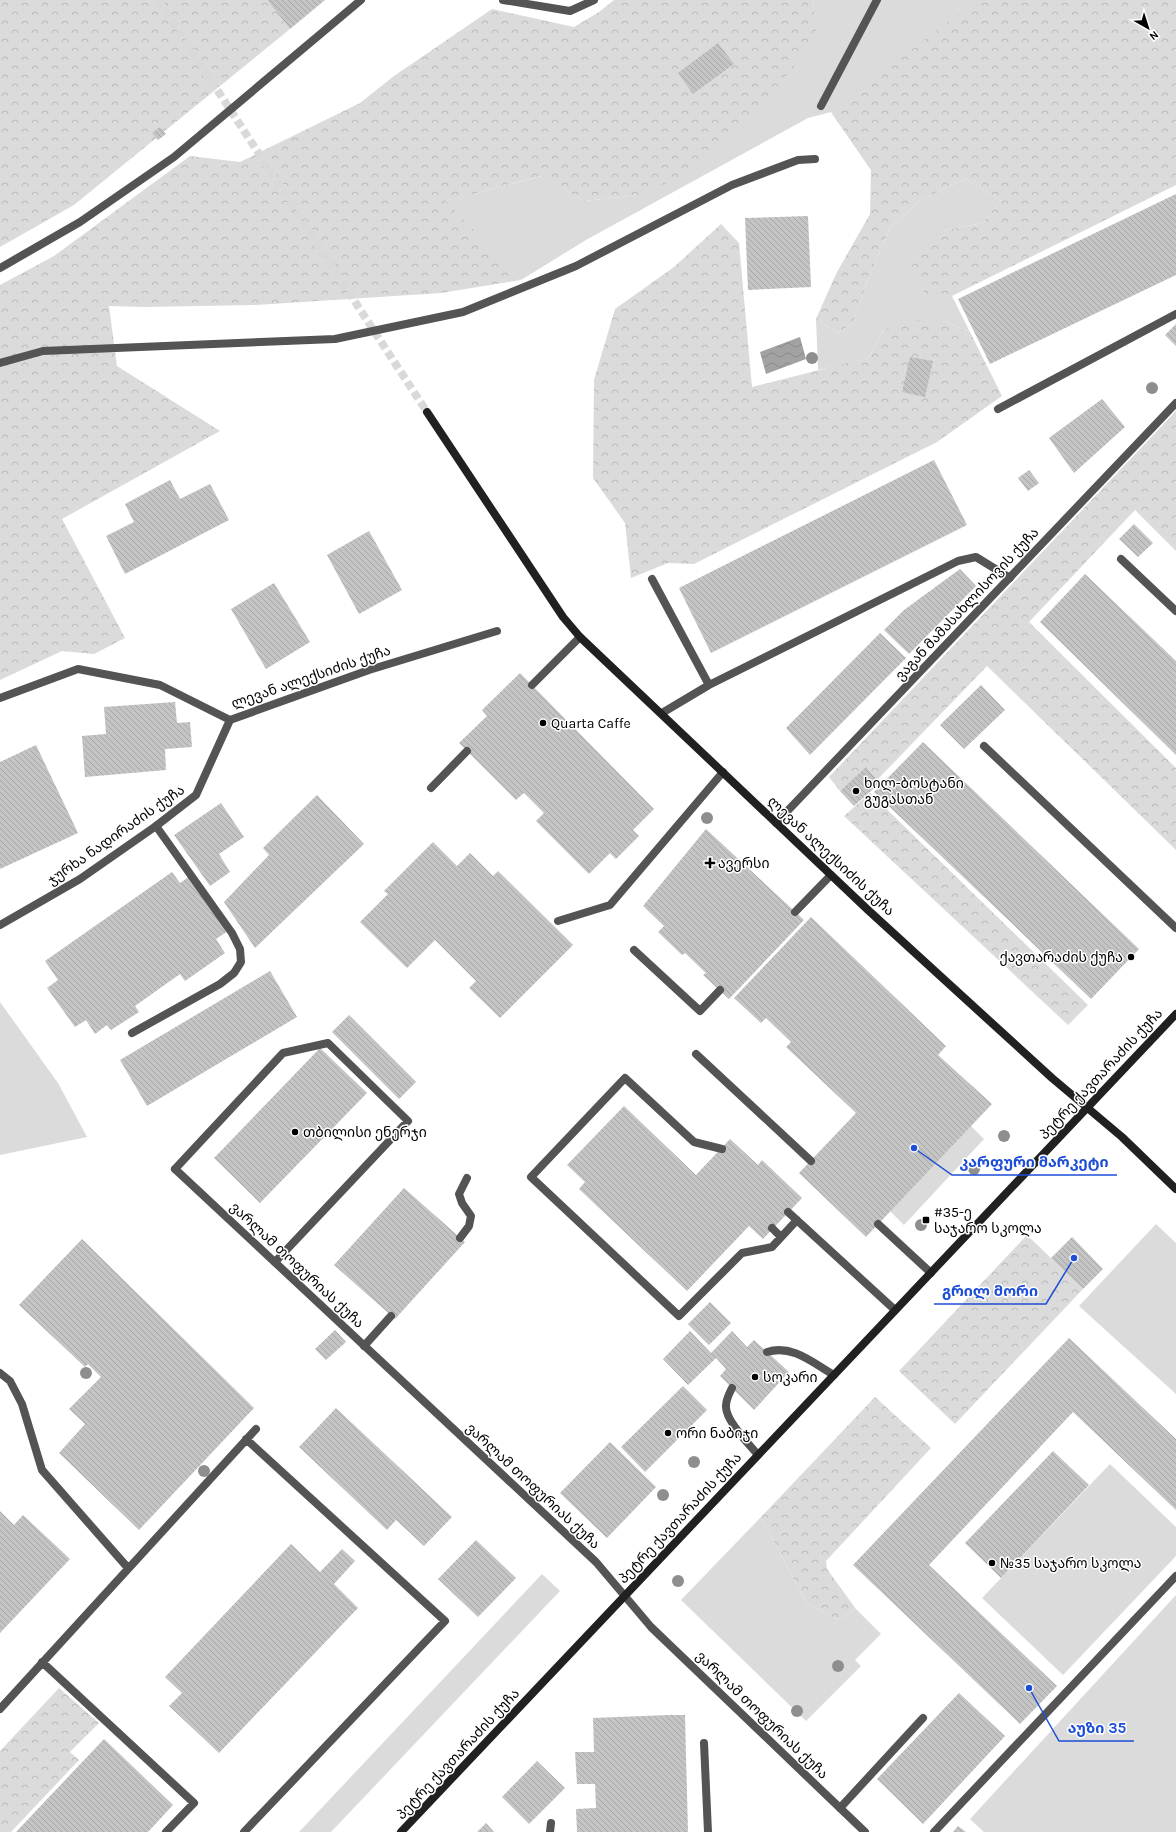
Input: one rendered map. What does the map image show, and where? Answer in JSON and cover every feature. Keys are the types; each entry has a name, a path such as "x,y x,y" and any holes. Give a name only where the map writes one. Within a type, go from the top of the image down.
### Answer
{"main road":[{"name":"ლევან ალექსიძის ქუჩა","path":"427,412 563,617 580,637 662,713 831,875 1047,1073 1122,1137 1176,1189"},
{"name":"პეტრე ქავთარაძის ქუჩა","path":"401,1832 1176,1014"}],"street":[{"path":"0,268 80,222 174,157 361,0"},
{"path":"503,0 570,11 594,0"},
{"path":"821,106 877,0"},
{"path":"0,363 43,351 335,339 463,312 576,266 732,185 798,160 814,159"},
{"path":"998,409 1176,314"},
{"name":"ვაგან მამასახლისოვის ქუჩა","path":"776,823 1176,403"},
{"path":"662,713 709,685 958,561 976,557 1010,578"},
{"path":"1120,559 1176,611"},
{"path":"652,579 709,685"},
{"name":"ლევან ალექსიძის ქუჩა","path":"0,698 78,669 160,685 230,720 368,670 496,631"},
{"path":"532,686 580,637"},
{"name":"ჯურხა ნადირაძის ქუჩა","path":"0,925 80,879 156,826 196,794 230,720"},
{"path":"984,746 1176,928"},
{"path":"431,788 467,751"},
{"path":"558,921 610,905 723,772"},
{"path":"132,1033 220,984 234,973 241,962 240,949 232,933 156,826"},
{"path":"795,912 831,875"},
{"path":"634,950 700,1011 720,990"},
{"name":"ვარლამ თოფურიას ქუჩა","path":"275,1262 408,1121 328,1043 283,1053 175,1169 596,1562 624,1597 651,1627 865,1832"},
{"path":"696,1054 811,1160"},
{"path":"722,1149 694,1142 625,1078 532,1177 679,1316 742,1253 772,1247 797,1220"},
{"path":"460,1238 469,1226 470,1216 462,1203 459,1194 467,1178"},
{"path":"788,1212 895,1310"},
{"path":"878,1224 931,1273"},
{"path":"772,1228 781,1237"},
{"path":"364,1346 391,1316"},
{"path":"767,1352 775,1349 793,1351 834,1375"},
{"path":"0,1373 10,1380 22,1404 42,1470 128,1568"},
{"path":"732,1388 727,1397 726,1407 729,1418 758,1455"},
{"path":"0,1709 256,1429"},
{"path":"244,1832 445,1621 246,1439"},
{"path":"934,1832 1176,1576"},
{"path":"42,1662 194,1803 166,1832"},
{"path":"840,1808 923,1718"},
{"path":"704,1743 708,1832"},
{"path":"550,1832 551,1823"}],"green space":[{"path":"0,0 267,0 290,29 74,205 0,247"},
{"path":"614,0 813,0 817,40 762,104 687,175 638,195 584,201 541,176 446,201 521,280 441,293 256,305 144,307 109,306 117,366 220,431 62,519 125,638 94,654 62,651 0,680 0,285 54,256 190,156 240,162 360,103 394,76 492,9 574,27 599,12"},
{"path":"813,0 1160,0 960,120 871,170 831,112 808,118 586,240 521,280 445,201 542,176 584,201 638,195 816,40"},
{"path":"976,0 1176,0 1176,185 952,296 926,296 911,268 924,242 942,231 982,223 1001,200 966,179 921,200 890,228 870,274 853,323 838,333 816,319 837,272 870,214 871,170 831,112"},
{"path":"966,179 1001,200 982,223 942,231 926,296 952,296 970,332 943,321 883,330 868,359 818,370 816,319 838,333 853,323 870,274 890,228 921,200"},
{"path":"721,224 739,243 752,387 868,359 883,330 916,320 943,321 970,332 1002,396 937,442 694,564 668,563 631,578 625,523 593,478 594,380 615,309 674,267"},
{"path":"1176,411 1176,551 1135,510 1029,622 1176,768 1176,850 987,666 877,780 866,768 840,791 829,777"},
{"path":"870,793 1088,1005 1068,1025 844,816"},
{"path":"0,1002 58,1083 87,1137 0,1155"},
{"path":"971,1126 984,1139 904,1225 890,1211"},
{"path":"1156,1224 1176,1243 1176,1394 1079,1306"},
{"path":"1027,1235 1083,1289 955,1424 899,1371"},
{"path":"875,1397 931,1448 826,1561 827,1569 856,1609 838,1620 807,1604 761,1517"},
{"path":"1110,1464 1176,1527 1176,1556 1063,1675 982,1598"},
{"path":"761,1517 807,1604 838,1620 856,1609 881,1634 855,1660 861,1666 806,1721 681,1600"},
{"path":"542,1574 560,1591 331,1832 299,1832"},
{"path":"1176,1595 1176,1832 984,1832 970,1819"},
{"path":"59,1688 99,1723 70,1752 79,1760 11,1832 0,1832 0,1751"}],"water":[{"path":"800,337 806,359 766,374 760,352"}],"building":[{"path":"267,0 325,0 290,29"},
{"path":"718,43 734,64 693,94 678,73"},
{"path":"160,127 166,134 158,140 152,133"},
{"path":"1176,194 1176,275 990,364 958,299"},
{"path":"808,216 811,287 748,290 745,218"},
{"path":"1176,324 1176,346 1165,335"},
{"path":"910,357 933,361 925,397 902,392"},
{"path":"1102,399 1125,427 1074,473 1049,438"},
{"path":"934,460 967,525 711,653 679,588"},
{"path":"1029,470 1039,483 1028,491 1018,478"},
{"path":"170,480 180,499 210,484 229,520 125,574 106,536 134,522 125,504"},
{"path":"1134,524 1153,543 1138,557 1119,539"},
{"path":"369,531 402,590 359,614 327,555"},
{"path":"960,569 976,586 909,654 884,630 904,610"},
{"path":"1085,574 1176,661 1176,755 1040,622"},
{"path":"274,583 310,642 266,669 231,609"},
{"path":"880,633 906,658 810,755 786,728"},
{"path":"520,673 654,809 633,830 639,836 616,859 610,853 589,874 536,821 544,813 524,793 516,800 459,743 487,716 482,710"},
{"path":"981,685 1005,710 964,749 940,725"},
{"path":"175,702 177,723 190,722 192,747 165,749 166,770 85,777 82,736 106,734 104,707"},
{"path":"923,742 1139,949 1091,999 874,792"},
{"path":"36,745 78,833 0,869 0,762"},
{"path":"866,767 880,783 854,806 840,791"},
{"path":"317,795 364,844 255,948 224,902 269,855 263,848"},
{"path":"221,803 244,837 219,854 230,872 210,886 174,835"},
{"path":"706,829 804,920 729,999 703,975 706,973 685,953 682,955 658,932 664,926 643,906"},
{"path":"433,842 457,866 470,853 493,876 498,871 573,945 500,1018 469,988 476,981 435,940 407,968 360,922 388,894 384,891"},
{"path":"172,872 180,883 190,876 228,931 216,939 225,953 185,981 180,974 135,1006 139,1012 111,1030 107,1025 95,1034 86,1020 75,1027 47,988 58,980 45,961"},
{"path":"811,917 946,1046 938,1055 992,1104 866,1237 799,1173 856,1113 786,1047 791,1042 766,1018 761,1023 734,998"},
{"path":"270,971 297,1017 147,1106 120,1060"},
{"path":"349,1015 416,1082 399,1099 332,1032"},
{"path":"320,1048 367,1093 260,1203 214,1158"},
{"path":"624,1106 696,1175 730,1139 758,1165 762,1160 802,1198 763,1239 749,1226 687,1291 579,1189 585,1182 567,1165"},
{"path":"404,1188 465,1242 395,1319 334,1265"},
{"path":"1072,1237 1103,1269 1083,1289 1051,1258"},
{"path":"82,1239 254,1408 139,1530 59,1453 85,1424 69,1409 101,1377 88,1364 85,1367 19,1305"},
{"path":"710,1302 731,1323 709,1345 688,1324"},
{"path":"335,1330 346,1342 326,1360 315,1349"},
{"path":"690,1331 711,1353 732,1331 747,1347 754,1340 789,1372 754,1410 720,1376 726,1369 716,1358 688,1385 663,1359"},
{"path":"1069,1338 1176,1439 1176,1510 1073,1412 929,1565 1057,1686 1020,1724 853,1565"},
{"path":"683,1386 707,1410 645,1472 621,1447"},
{"path":"336,1408 452,1517 424,1546 396,1520 387,1530 299,1447"},
{"path":"610,1442 656,1487 607,1538 560,1493"},
{"path":"1053,1451 1089,1485 1001,1578 965,1543"},
{"path":"0,1511 14,1525 23,1515 70,1559 0,1633"},
{"path":"476,1540 516,1578 478,1617 438,1579"},
{"path":"291,1544 320,1572 342,1549 355,1561 334,1584 358,1608 219,1753 169,1706 182,1693 165,1677"},
{"path":"959,1693 1005,1736 923,1824 877,1779"},
{"path":"685,1715 688,1832 577,1832 576,1809 596,1808 595,1784 577,1784 575,1752 594,1752 593,1718"},
{"path":"104,1739 173,1805 148,1832 16,1832"},
{"path":"537,1761 565,1788 529,1824 502,1797"},
{"path":"486,1823 494,1832 477,1832"},
{"path":"958,1826 966,1832 953,1832"}],"tunnel":[{"path":"158,0 427,412"}],"place":[{"name":"Quarta Caffe","path":"543,723"},
{"name":"ხილ-ბოსტანი გუგასთან","path":"856,791"},
{"name":"ავერსი","path":"710,863"},
{"name":"ქავთარაძის ქუჩა","path":"1131,957"},
{"name":"თბილისი ენერჯი","path":"295,1132"},
{"name":"კარფური მარკეტი","path":"914,1148"},
{"name":"#35-ე საჯარო სკოლა","path":"926,1220"},
{"name":"გრილ მორი","path":"1074,1258"},
{"name":"სოკარი","path":"755,1377"},
{"name":"ორი ნაბიჯი","path":"668,1433"},
{"name":"№35 საჯარო სკოლა","path":"992,1563"},
{"name":"აუზი 35","path":"1029,1688"}]}
